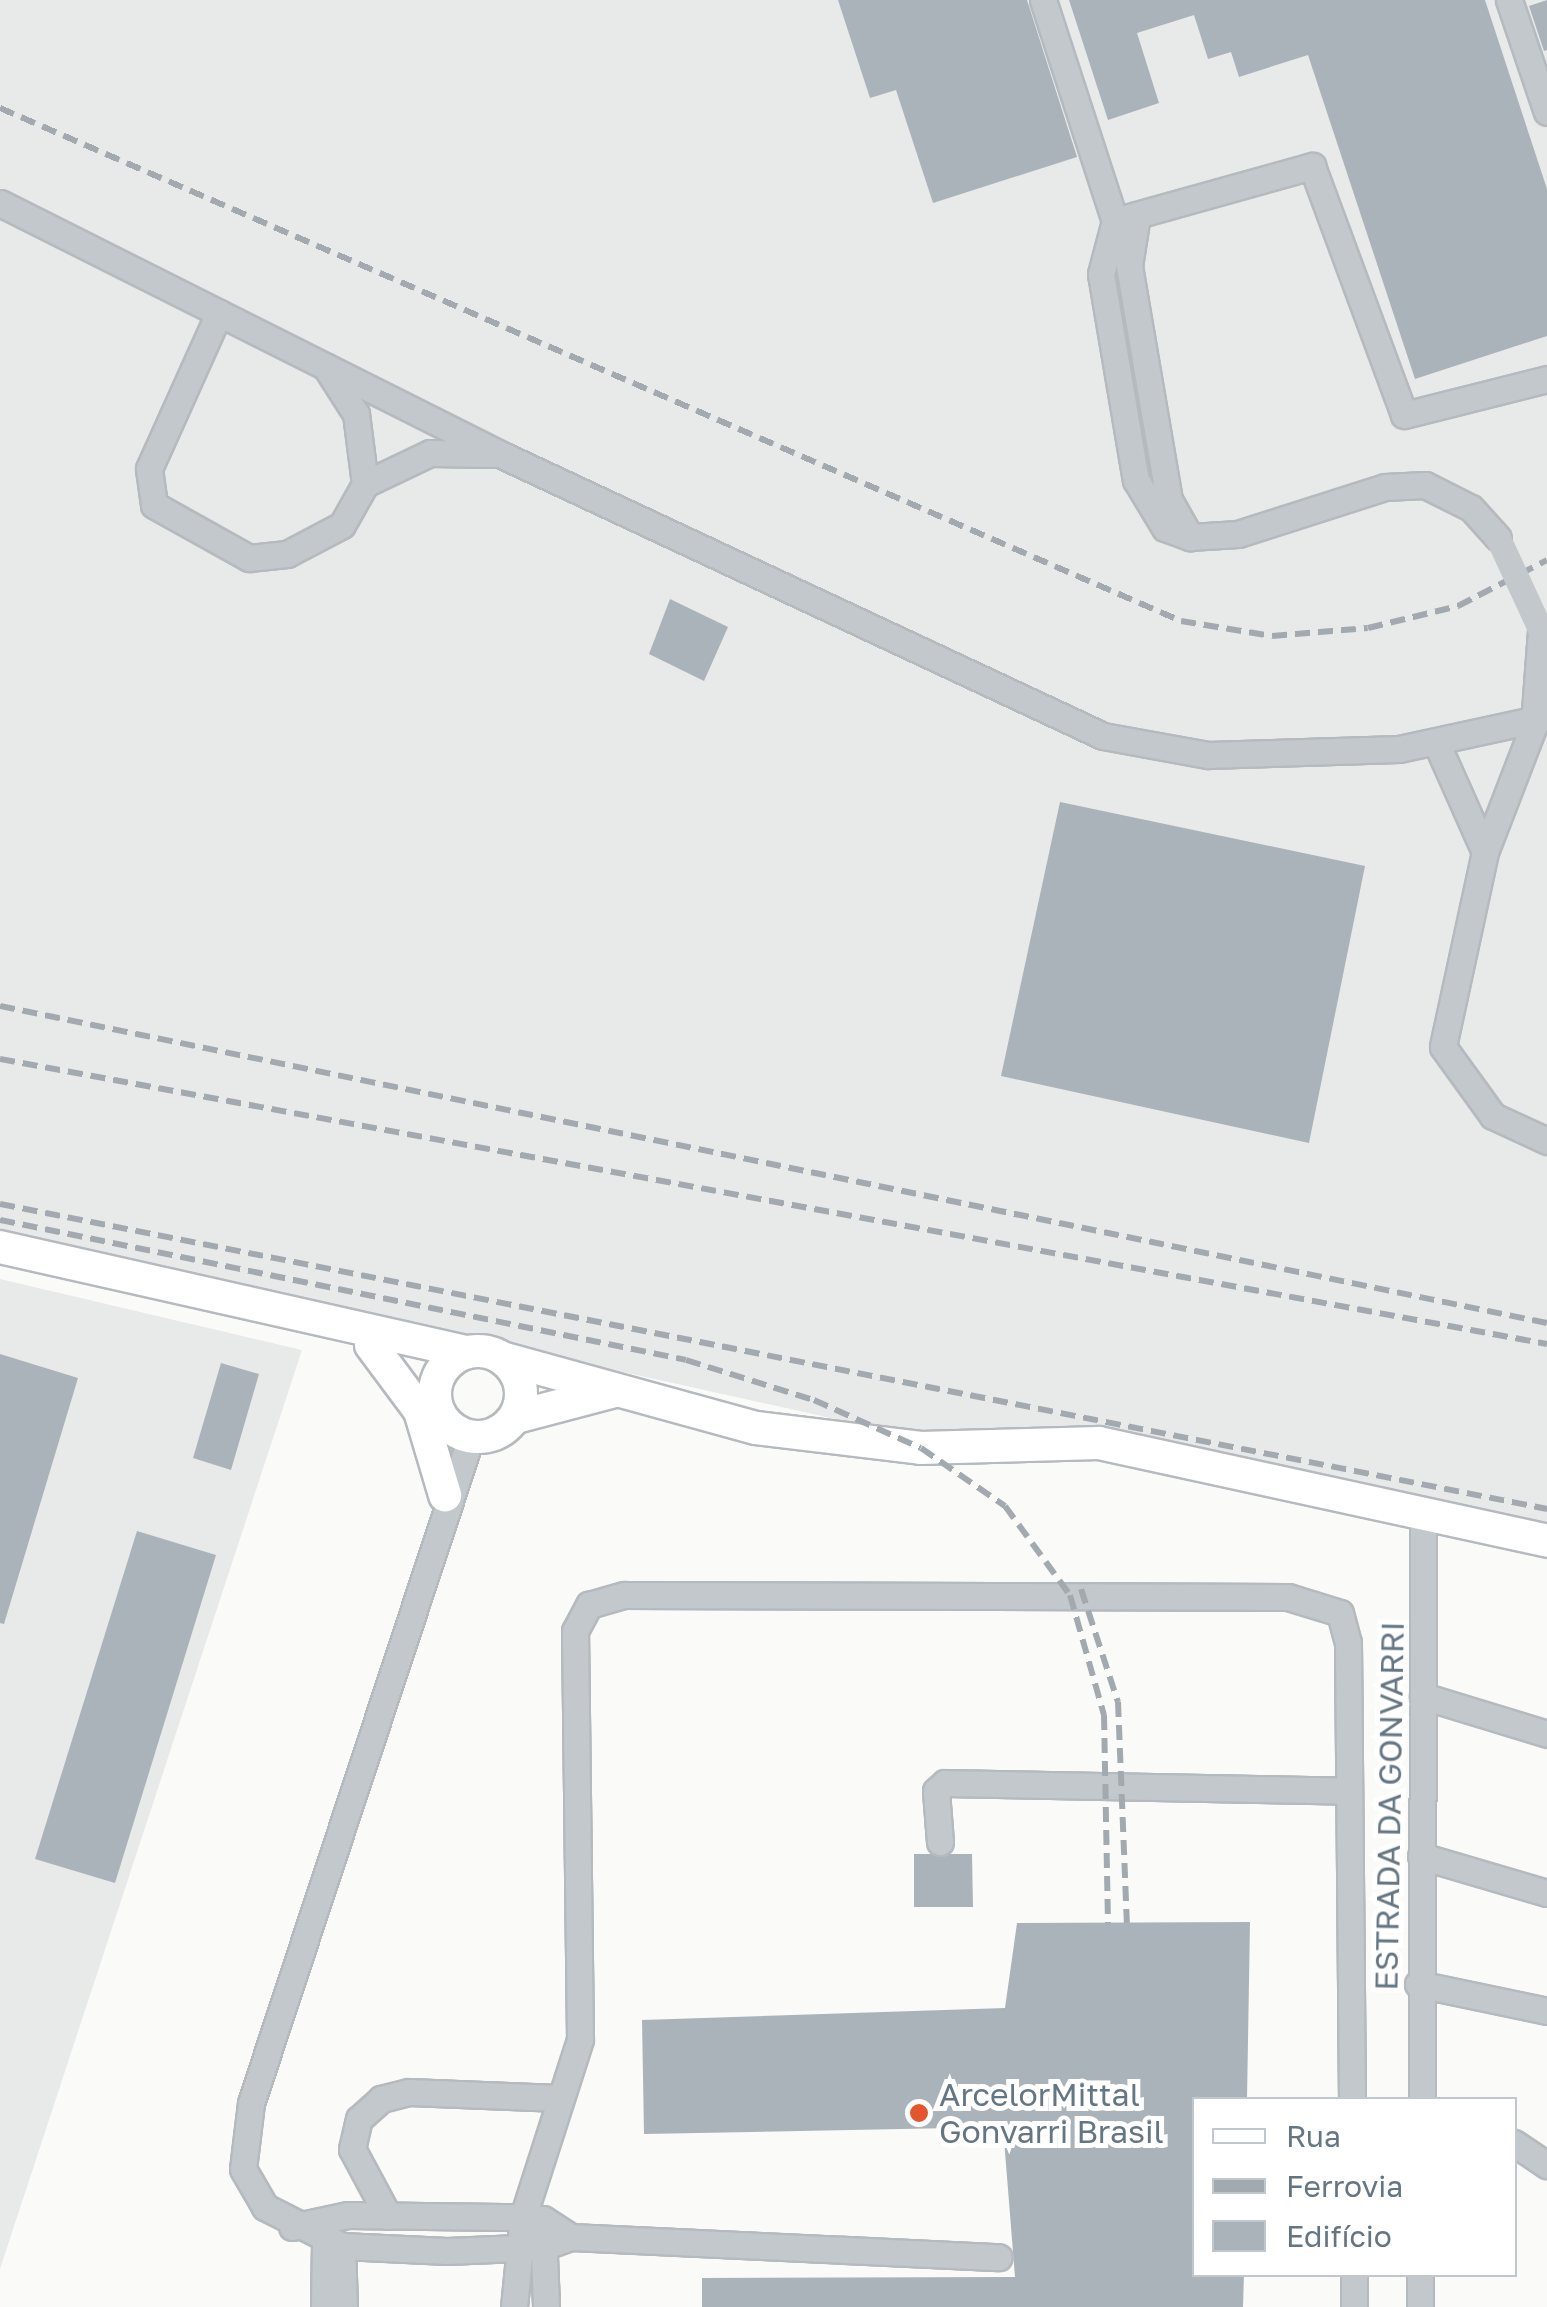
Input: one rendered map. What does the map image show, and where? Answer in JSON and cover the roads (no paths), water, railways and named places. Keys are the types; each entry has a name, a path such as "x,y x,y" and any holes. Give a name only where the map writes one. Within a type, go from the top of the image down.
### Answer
{"main road":[{"path":"0,1247 339,1327 486,1354 615,1392 849,1444 1099,1443 1547,1541"},
{"path":"339,1327 404,1359 462,1434 504,1430 516,1417 615,1392"},
{"path":"372,1345 420,1410 444,1495"},
{"path":"434,1401 442,1371 486,1354"},
{"path":"486,1354 519,1376 516,1417"}],"street":[{"path":"1043,0 1126,218 1101,274 1136,480 1166,528 1190,537 1238,534 1385,488 1425,485 1471,508 1498,538 1541,631 1540,721 1485,852 1443,1048 1493,1116 1547,1141"},
{"path":"1510,0 1547,112"},
{"path":"1126,218 1312,166 1404,414 1547,379"},
{"path":"0,203 502,455 1103,736 1208,755 1436,742 1540,721"},
{"path":"219,313 149,469 154,505 250,558 268,556 342,525 365,484 430,452 502,455"},
{"path":"326,366 356,414 365,484"},
{"path":"1436,742 1485,852"},
{"path":"486,1354 764,1414 849,1444"},
{"path":"438,1536 444,1495 462,1434"},
{"path":"462,1434 438,1536 242,2140 243,2169 266,2207 292,2227 333,2243 531,2247 571,2237 999,2257"},
{"name":"ESTRADA DA GONVARRI","path":"1422,2097 1418,1984 1424,1513"},
{"path":"514,2307 531,2247 534,2182 580,2039 575,1630 589,1606 624,1595 1313,1599 1340,1613 1348,1643 1352,2097"},
{"path":"1423,1696 1547,1734"},
{"path":"940,1842 936,1792 945,1782 1349,1790"},
{"path":"1421,1856 1547,1893"},
{"path":"1418,1984 1547,2011"},
{"path":"388,2216 352,2150 359,2120 380,2099 408,2092 559,2098"},
{"path":"1517,2145 1547,2165"},
{"path":"292,2227 388,2216 533,2218 571,2237"},
{"path":"324,2307 333,2243"},
{"path":"333,2243 344,2307"},
{"path":"531,2247 546,2307"},
{"path":"1354,2277 1354,2307"},
{"path":"1420,2277 1420,2307"}],"railway":[{"path":"0,108 1181,621 1272,636 1368,628 1458,606 1547,560"},
{"path":"0,1006 1547,1323"},
{"path":"0,1059 1547,1344"},
{"path":"0,1204 1547,1509"},
{"path":"0,1220 686,1360 814,1400 921,1448 1005,1506 1070,1595 1104,1715 1108,1923"},
{"path":"1081,1589 1118,1702 1127,1923"}],"place":[{"name":"ArcelorMittal Gonvarri Brasil","path":"919,2113"}]}
